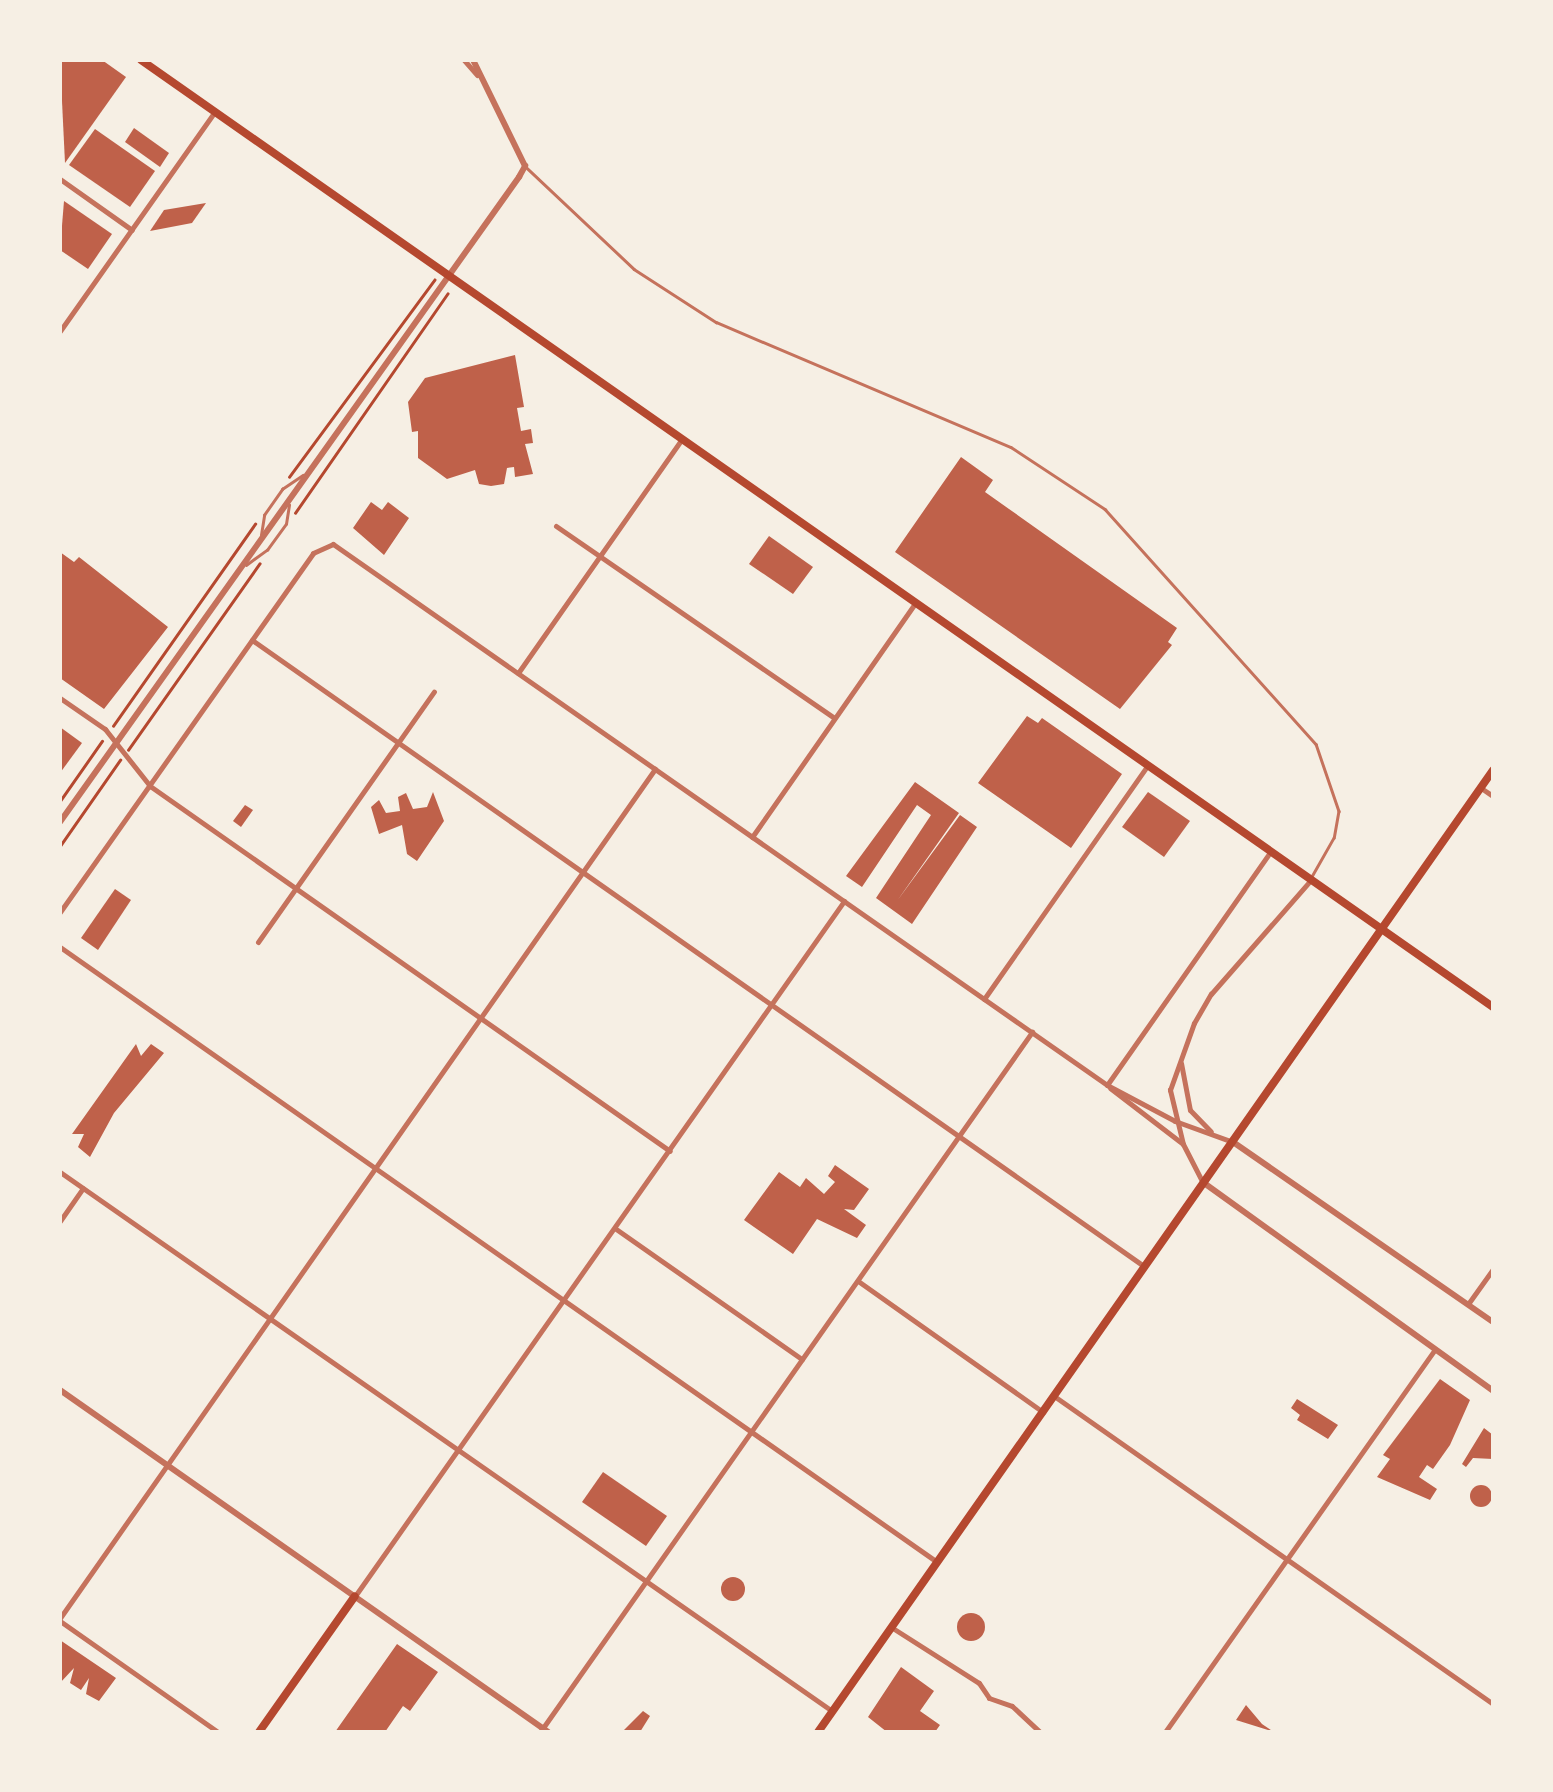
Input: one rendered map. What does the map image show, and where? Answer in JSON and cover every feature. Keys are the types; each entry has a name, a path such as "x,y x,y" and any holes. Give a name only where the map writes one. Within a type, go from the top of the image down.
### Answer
{"main road":[{"path":"141,60 1493,1007"},
{"path":"818,1732 1493,770"},
{"path":"259,1732 355,1596"}],"street":[{"path":"60,822 525,166 477,76 464,60"},
{"path":"473,60 477,76"},
{"path":"60,332 214,111"},
{"path":"60,179 132,230"},
{"path":"518,673 682,440"},
{"path":"556,526 834,718"},
{"path":"60,912 313,553 333,544 1107,1084 1183,1144"},
{"path":"752,837 915,603"},
{"path":"252,640 1145,1267"},
{"path":"258,942 434,692"},
{"path":"60,698 116,742 150,786 670,1151"},
{"path":"984,999 1147,766"},
{"path":"218,1732 60,1620 655,769"},
{"path":"1480,788 1493,796"},
{"path":"1107,1084 1270,852"},
{"path":"1310,880 1270,934 1210,994 1170,1090 1183,1144 1204,1184 1493,1391"},
{"path":"355,1596 844,901"},
{"path":"60,947 938,1562"},
{"path":"60,1390 544,1731 1032,1032"},
{"path":"1182,1055 1190,1110 1213,1134"},
{"path":"1107,1084 1175,1121 1233,1142 1493,1322"},
{"path":"60,1172 833,1711"},
{"path":"60,1221 83,1188"},
{"path":"615,1229 802,1359"},
{"path":"1468,1304 1493,1269"},
{"path":"858,1280 1043,1412"},
{"path":"1165,1732 1434,1350"},
{"path":"1054,1396 1493,1704"},
{"path":"891,1627 979,1683 990,1698 1012,1706 1040,1732"}],"lane":[{"path":"525,166 634,270 716,322 1011,447 1105,509 1316,744 1339,811 1334,838 1310,880"},
{"path":"261,537 264,515 282,489 308,472"},
{"path":"237,572 267,550 286,524 291,495"}],"path":[{"path":"398,322 427,282"},
{"path":"424,330 447,297"},
{"path":"60,846 132,744"},
{"path":"60,801 76,778"}],"building":[{"path":"60,60 102,60 126,77 65,163"},
{"path":"134,128 169,153 160,167 125,142"},
{"path":"95,129 155,171 130,207 69,165"},
{"path":"64,201 112,234 88,269 60,250"},
{"path":"206,203 192,223 150,231 164,210"},
{"path":"515,355 524,407 517,408 521,431 531,429 533,443 525,444 533,474 515,477 514,467 507,468 504,484 491,486 479,484 475,470 447,479 418,458 418,431 412,432 408,402 425,378"},
{"path":"961,457 993,480 985,492 1177,628 1168,642 1172,645 1120,709 895,552"},
{"path":"371,502 382,510 388,502 409,518 384,555 353,528"},
{"path":"769,536 813,567 793,594 749,564"},
{"path":"60,552 74,562 79,557 168,627 104,709 60,678"},
{"path":"1027,716 1038,723 1042,718 1122,774 1071,848 978,783"},
{"path":"60,727 82,743 60,773"},
{"path":"915,782 959,813 897,901 960,815 977,827 912,924 876,898 931,815 917,805 862,887 846,876"},
{"path":"433,792 444,821 417,861 407,854 402,825 379,834 371,807 379,800 386,813 400,811 398,797 406,793 413,809 427,807"},
{"path":"1148,792 1190,821 1164,857 1122,827"},
{"path":"245,805 253,810 241,827 233,821"},
{"path":"115,889 131,900 98,950 81,938"},
{"path":"136,1044 141,1056 151,1044 164,1053 114,1113 90,1157 78,1147 84,1134 72,1134"},
{"path":"835,1165 869,1189 854,1210 844,1209 866,1225 857,1238 817,1219 793,1254 744,1220 779,1172 800,1187 806,1178 824,1194 835,1182 828,1176"},
{"path":"1440,1379 1470,1400 1450,1445 1433,1469 1427,1465 1419,1477 1437,1489 1430,1500 1377,1477 1390,1459 1383,1455"},
{"path":"1297,1399 1338,1425 1328,1439 1297,1420 1300,1415 1291,1408"},
{"path":"1484,1428 1493,1435 1493,1459 1473,1458 1466,1467 1462,1464"},
{"path":"603,1472 667,1516 646,1546 582,1502"},
{"path":"1481,1485 1489,1488 1489,1504 1481,1507 1473,1504 1470,1496 1473,1488"},
{"path":"733,1577 745,1589 733,1601 721,1589"},
{"path":"971,1613 981,1617 985,1627 981,1637 971,1641 961,1637 957,1627 961,1617"},
{"path":"60,1640 116,1678 99,1701 86,1694 89,1678 81,1690 70,1683 74,1668 60,1683"},
{"path":"397,1644 438,1672 410,1711 403,1706 385,1732 335,1732"},
{"path":"901,1667 934,1691 920,1711 940,1725 935,1732 887,1732 868,1717"},
{"path":"1246,1705 1262,1724 1274,1732 1236,1720"},
{"path":"643,1711 650,1716 640,1732 622,1732"}]}
